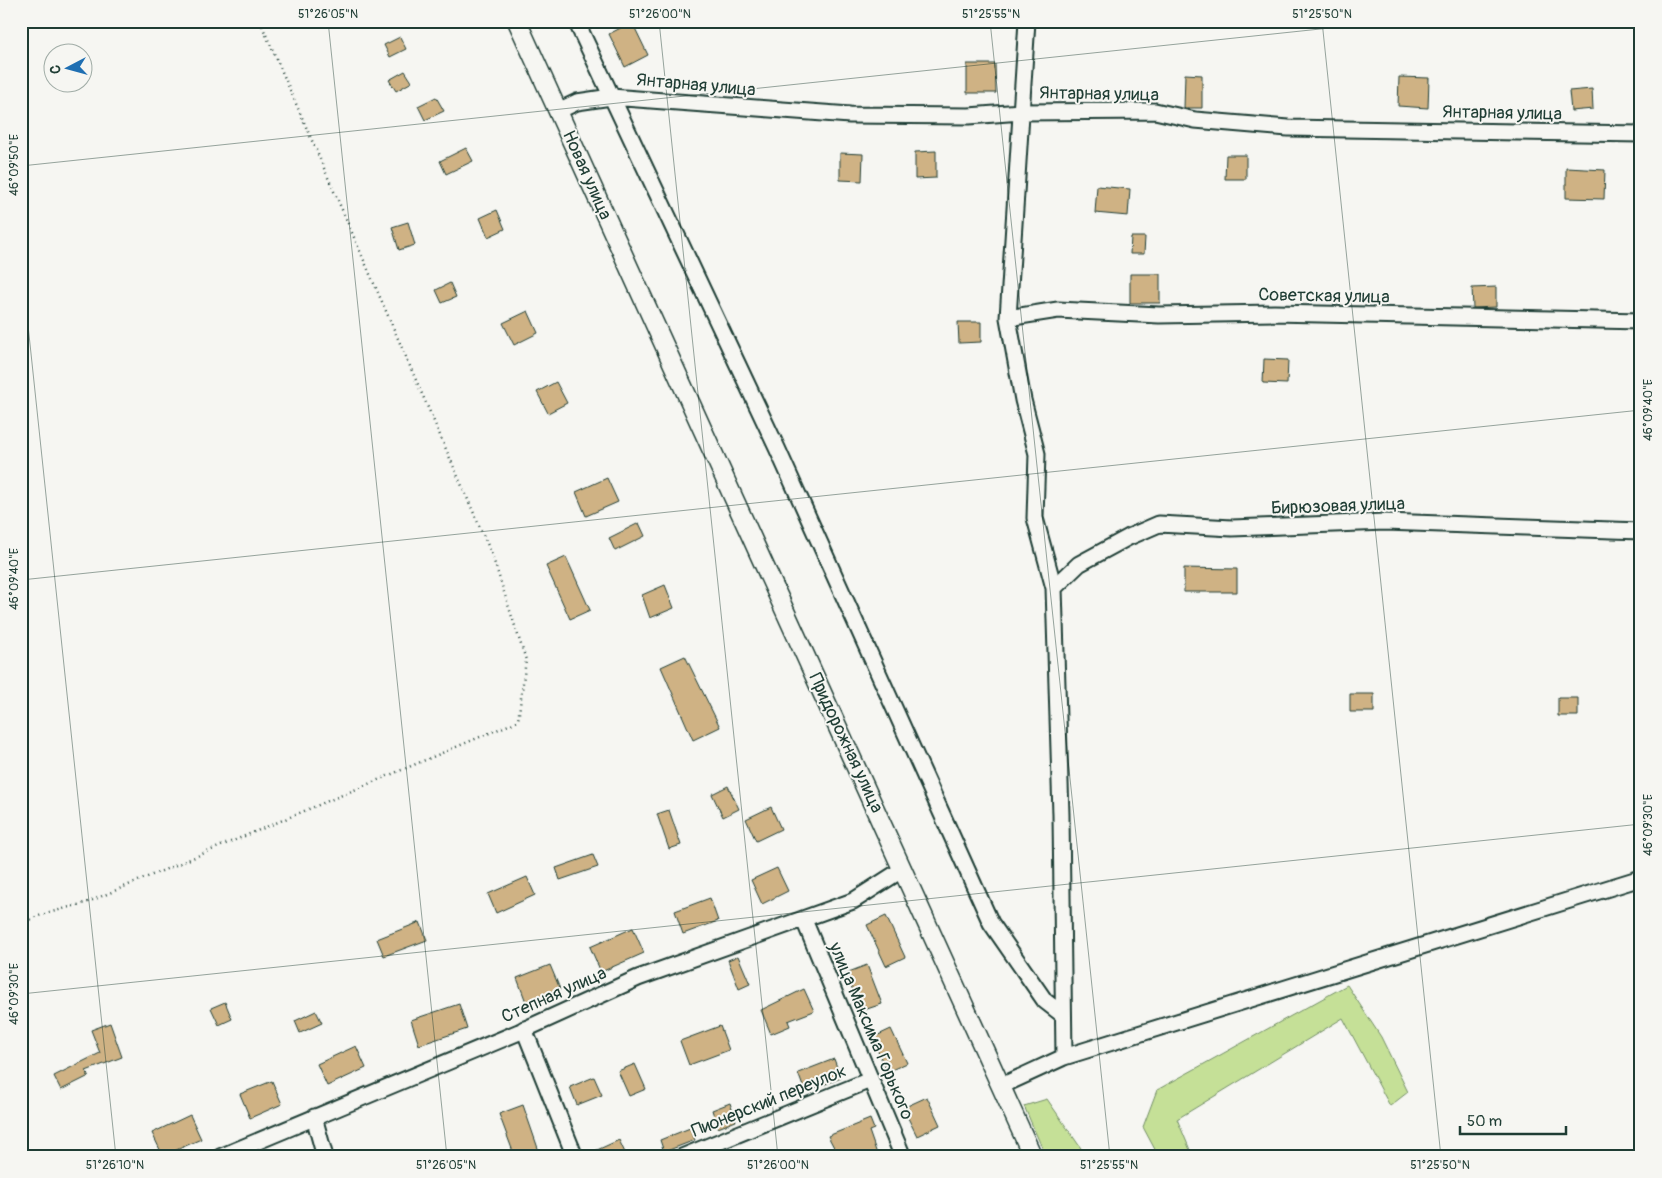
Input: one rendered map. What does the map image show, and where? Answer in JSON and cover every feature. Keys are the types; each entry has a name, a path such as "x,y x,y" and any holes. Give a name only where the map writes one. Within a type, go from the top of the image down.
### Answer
{"street":[{"name":"Новая улица","path":"517,21 657,329"},
{"path":"576,21 777,448 991,923 1045,1001 1063,1015"},
{"path":"1027,21 1008,318 1023,400 1037,454 1036,518 1054,588 1061,815 1064,1057"},
{"name":"Янтарная улица","path":"558,111 577,102 611,97 850,115 969,116 1022,112 1155,111 1195,120 1288,128 1641,134"},
{"name":"Советская улица","path":"1008,318 1058,310 1159,315 1274,313 1641,321"},
{"name":"Придорожная улица","path":"657,329 1033,1157"},
{"name":"Бирюзовая улица","path":"1054,588 1079,564 1159,524 1232,528 1385,522 1641,531"},
{"name":"Степная улица","path":"220,1157 524,1029 638,978 853,901 903,868"},
{"path":"1001,1086 1064,1057 1641,878"},
{"name":"улица Максима Горького","path":"804,920 903,1157"},
{"path":"524,1029 575,1157"},
{"name":"Пионерский переулок","path":"682,1157 870,1080"},
{"path":"314,1117 325,1157"}],"path":[{"path":"21,924 41,915 88,902 518,721 526,660 492,555 260,21"}],"green space":[{"path":"1347,985 1381,1037 1408,1092 1390,1106 1343,1018 1177,1119 1193,1157 1159,1157 1143,1127 1157,1090"},
{"path":"1047,1099 1087,1157 1046,1157 1024,1106"}],"building":[{"path":"632,22 648,55 625,67 609,34"},
{"path":"400,37 406,49 390,57 384,45"},
{"path":"967,64 995,64 996,93 967,93"},
{"path":"405,71 412,82 396,91 389,80"},
{"path":"1185,74 1202,75 1202,108 1184,108"},
{"path":"1399,77 1429,78 1428,108 1398,106"},
{"path":"1592,89 1593,109 1571,111 1569,91"},
{"path":"436,97 444,111 425,120 418,106"},
{"path":"466,148 473,161 446,174 440,161"},
{"path":"936,151 936,178 915,179 915,152"},
{"path":"840,153 863,154 862,181 840,180"},
{"path":"1226,155 1246,155 1246,179 1225,179"},
{"path":"1566,168 1605,170 1604,199 1566,198"},
{"path":"1097,186 1130,189 1128,216 1095,213"},
{"path":"497,210 505,229 488,237 480,218"},
{"path":"408,222 415,245 399,250 392,227"},
{"path":"1131,237 1145,237 1144,254 1130,254"},
{"path":"1130,274 1160,274 1160,303 1130,303"},
{"path":"450,283 456,297 442,303 436,290"},
{"path":"1496,287 1496,307 1473,308 1472,288"},
{"path":"528,311 538,333 514,345 503,323"},
{"path":"958,322 981,322 981,342 959,343"},
{"path":"1264,359 1288,360 1287,384 1263,383"},
{"path":"556,382 567,403 548,413 537,392"},
{"path":"607,478 618,502 586,516 576,492"},
{"path":"639,523 645,536 615,551 609,538"},
{"path":"566,557 590,610 570,619 546,566"},
{"path":"1184,568 1237,569 1237,592 1184,592"},
{"path":"665,585 674,608 650,618 642,595"},
{"path":"685,656 720,727 693,740 661,667"},
{"path":"1350,694 1374,694 1374,712 1350,712"},
{"path":"1558,698 1578,698 1578,716 1558,716"},
{"path":"728,786 739,809 723,817 712,794"},
{"path":"771,807 781,829 756,841 746,819"},
{"path":"669,810 681,845 669,849 657,814"},
{"path":"593,855 598,867 560,880 556,868"},
{"path":"777,868 788,891 762,904 751,880"},
{"path":"527,877 535,895 496,913 488,894"},
{"path":"710,898 718,921 683,934 675,911"},
{"path":"886,916 905,957 886,966 867,925"},
{"path":"420,922 427,940 384,956 377,939"},
{"path":"633,928 644,953 601,972 590,947"},
{"path":"738,956 750,984 739,989 728,960"},
{"path":"550,965 560,989 526,1002 517,978"},
{"path":"867,965 882,1004 861,1011 846,973"},
{"path":"804,989 814,1011 788,1021 790,1026 771,1034 761,1010"},
{"path":"225,1002 232,1019 219,1025 211,1008"},
{"path":"459,1004 467,1029 419,1045 411,1020"},
{"path":"316,1011 322,1023 300,1033 295,1021"},
{"path":"110,1023 122,1057 86,1071 89,1076 61,1090 54,1076 100,1053 91,1030"},
{"path":"720,1026 729,1050 689,1065 680,1041"},
{"path":"891,1029 907,1063 887,1072 872,1038"},
{"path":"356,1046 366,1068 327,1086 317,1064"},
{"path":"834,1059 841,1078 805,1092 798,1073"},
{"path":"635,1064 646,1089 629,1096 618,1071"},
{"path":"594,1077 602,1095 577,1105 570,1087"},
{"path":"272,1081 282,1104 250,1118 240,1094"},
{"path":"927,1097 940,1125 917,1136 903,1108"},
{"path":"730,1103 736,1121 718,1128 712,1110"},
{"path":"523,1105 541,1157 515,1157 499,1114"},
{"path":"190,1115 201,1139 163,1156 152,1133"},
{"path":"870,1119 874,1129 869,1131 878,1157 839,1157 828,1136"},
{"path":"690,1128 695,1140 664,1152 660,1140"},
{"path":"619,1140 627,1157 584,1157 584,1156"}]}
